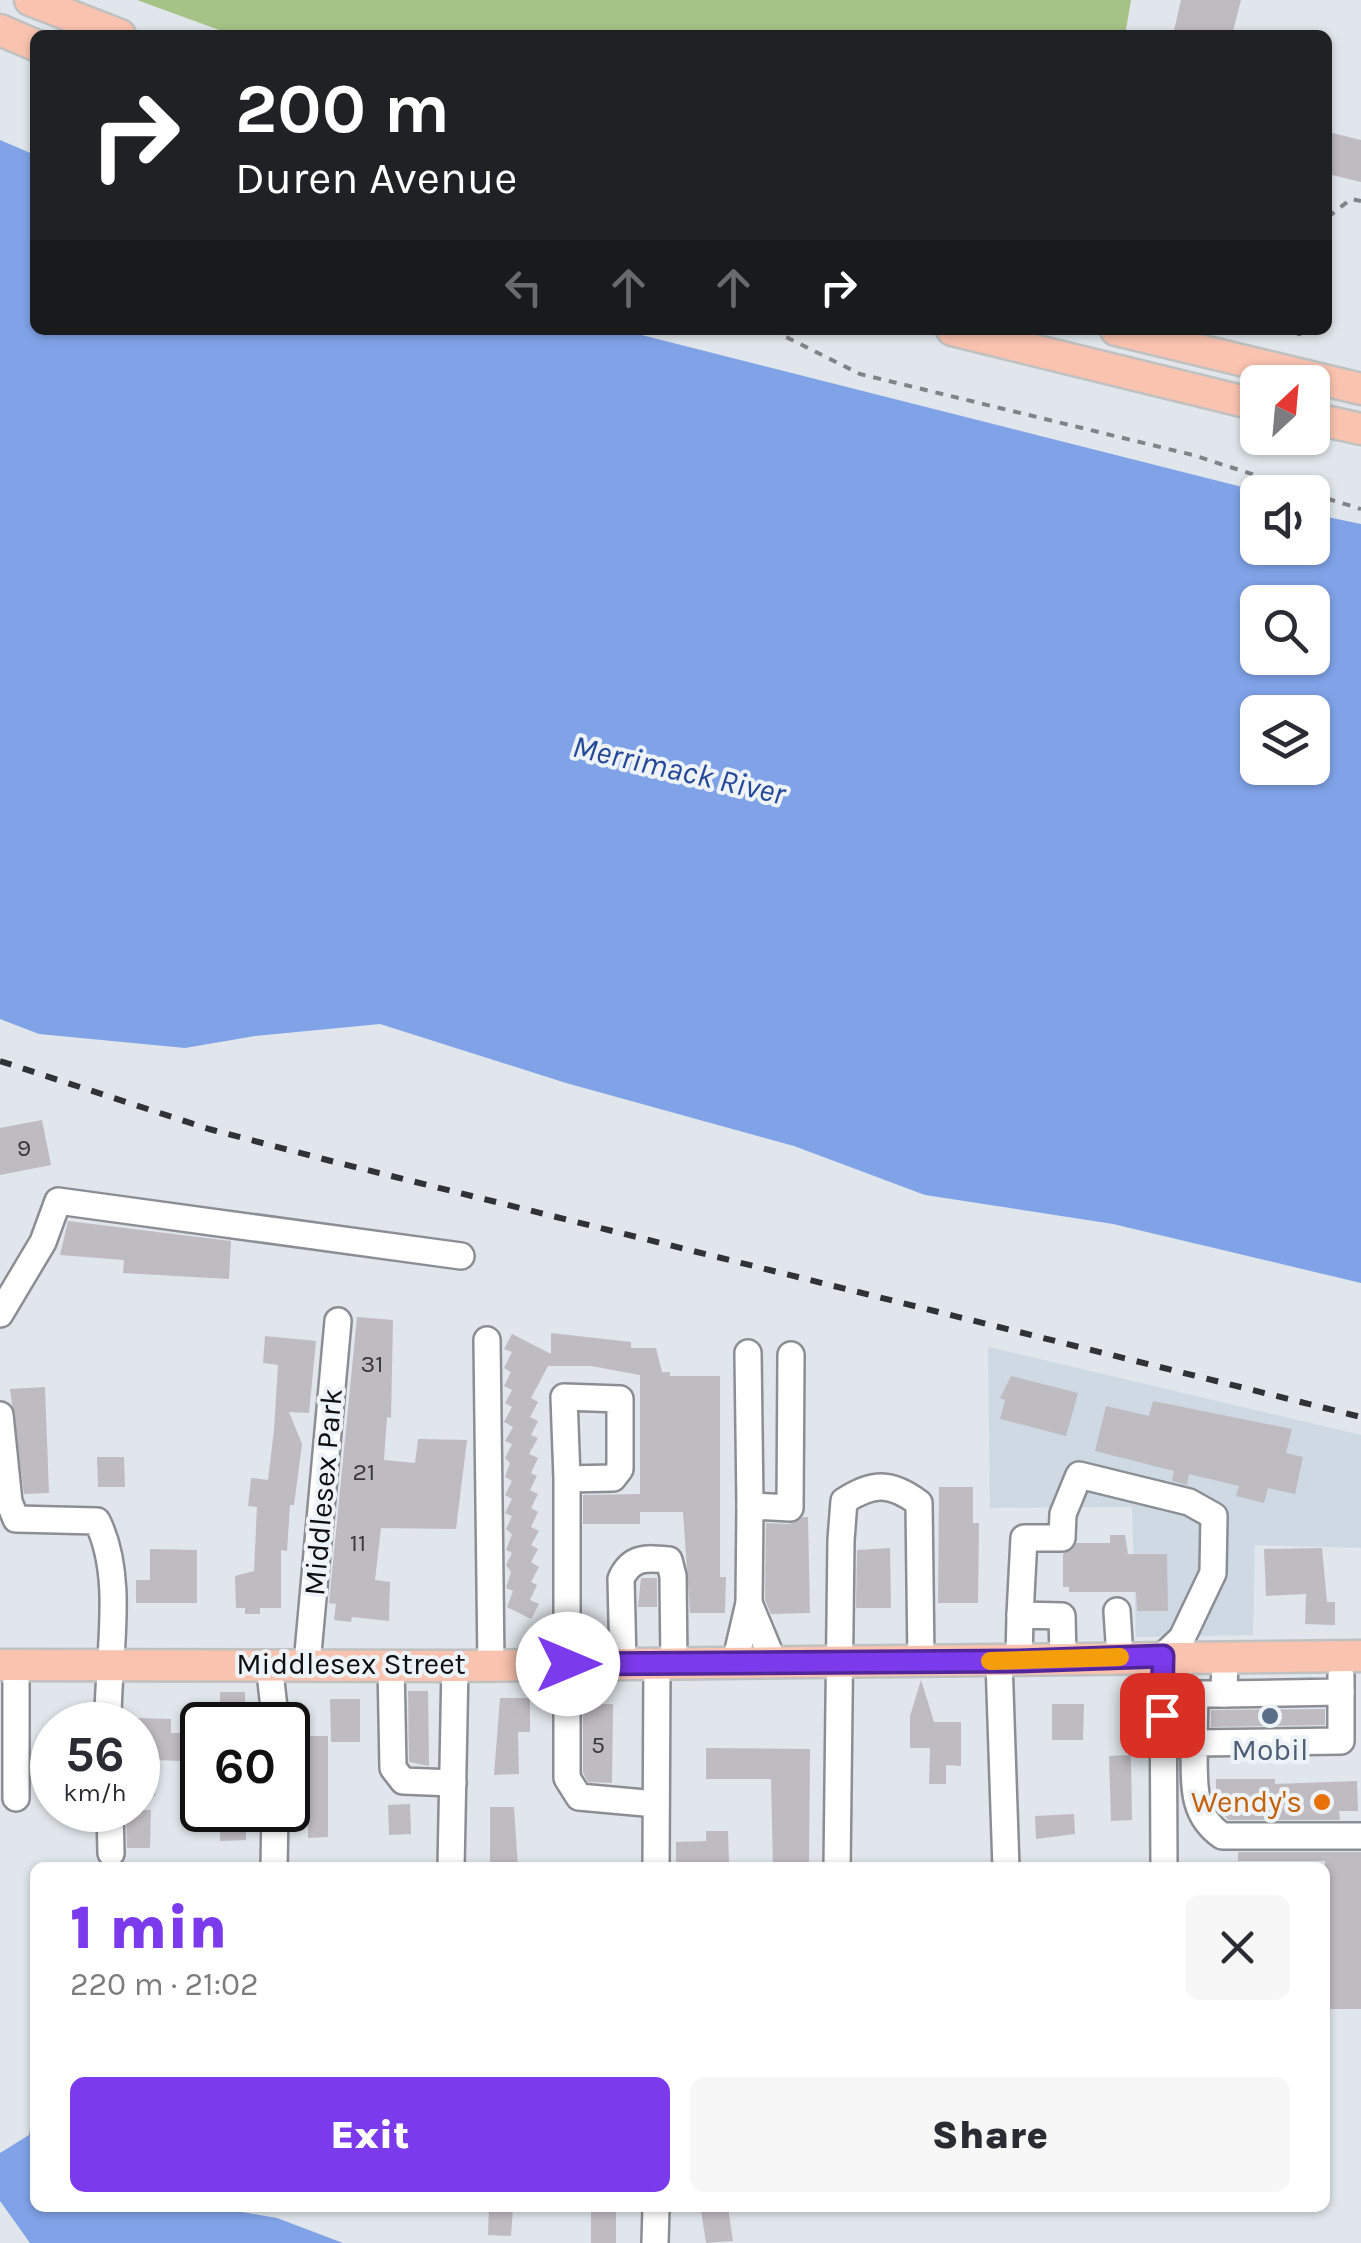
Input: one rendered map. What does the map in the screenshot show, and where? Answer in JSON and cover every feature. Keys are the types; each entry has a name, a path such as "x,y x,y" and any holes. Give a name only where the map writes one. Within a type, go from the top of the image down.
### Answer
{"main road":[{"path":"30,0 107,30"},
{"path":"0,30 30,43"},
{"path":"972,335 1240,402"},
{"path":"1136,335 1361,390"},
{"path":"1330,422 1361,429"},
{"name":"Middlesex Street","path":"8,1665 455,1666 1351,1656"}],"street":[{"path":"0,1314 44,1242 58,1201 461,1256"},
{"name":"Middlesex Park","path":"308,1664 338,1320"},
{"path":"487,1340 492,1664"},
{"path":"735,1663 750,1603 748,1353"},
{"path":"750,1506 790,1508 791,1355"},
{"path":"0,1415 10,1502 16,1519 97,1520 108,1542 114,1570 108,1702"},
{"path":"1006,1862 1009,1661 1020,1615 1024,1538 1062,1538 1063,1514 1079,1475 1189,1502 1214,1516 1213,1573 1182,1638 1163,1656 1164,1862"},
{"path":"567,1479 567,1778 580,1797 656,1804"},
{"path":"837,1862 836,1662 844,1501 867,1486 898,1487 919,1503 921,1662"},
{"path":"623,1663 621,1578 626,1567 641,1558 669,1560 674,1576 656,1804 656,1862"},
{"path":"750,1603 774,1662"},
{"path":"1117,1611 1120,1657"},
{"path":"1020,1615 1062,1616 1063,1657"},
{"path":"1224,1694 1225,1656"},
{"path":"1162,1744 1351,1741 1341,1692 1351,1656"},
{"path":"269,1664 273,1702"},
{"path":"391,1664 393,1768 403,1781 453,1783"},
{"path":"8,1665 16,1798"},
{"path":"451,1862 455,1666"},
{"path":"1341,1692 1195,1694 1195,1798 1204,1824 1222,1836 1361,1836"},
{"path":"111,1832 111,1853"},
{"path":"274,1862 275,1832"},
{"path":"655,2243 656,2212"}],"path":[{"path":"1332,214 1351,199 1361,201"},
{"path":"791,335 860,374 1193,455 1255,475"},
{"path":"1330,500 1361,510"}],"shaded area":[{"path":"988,1347 1361,1435 1361,1548 1255,1545 1253,1635 1136,1637 1132,1507 990,1508"}],"green space":[{"path":"137,0 1131,0 1126,30 219,30"}],"water":[{"name":"Merrimack River","path":"0,140 30,153 30,335 642,335 1240,486 1240,565 1330,565 1330,518 1361,524 1361,1283 1113,1224 925,1195 794,1146 566,1083 380,1024 255,1036 185,1048 39,1034 0,1019"},
{"path":"30,2129 30,2212 242,2212 277,2218 343,2243 30,2243 0,2201 0,2153 29,2135"}],"building":[{"path":"1181,0 1241,0 1233,30 1174,30"},
{"path":"1332,133 1361,140 1361,182 1332,175"},
{"path":"42,1120 51,1165 0,1175 0,1128"},
{"path":"68,1221 231,1241 229,1279 123,1273 124,1260 60,1255"},
{"path":"357,1317 393,1320 391,1418 387,1417 384,1460 415,1463 418,1439 467,1440 456,1529 381,1528 375,1580 390,1582 389,1621 352,1617 351,1622 334,1620 336,1604 329,1603"},
{"path":"551,1333 631,1342 631,1348 656,1348 662,1372 670,1372 670,1376 720,1376 720,1577 726,1577 725,1613 690,1613 683,1512 640,1512 640,1524 583,1524 583,1495 640,1494 640,1375 591,1366 548,1366 531,1398 538,1402 530,1417 538,1421 531,1435 538,1438 529,1454 538,1458 531,1473 537,1476 530,1490 538,1494 531,1508 538,1512 531,1527 539,1531 531,1545 538,1549 531,1562 539,1567 531,1582 537,1585 530,1600 539,1604 531,1619 507,1607 513,1591 506,1588 511,1572 506,1565 512,1553 506,1550 512,1534 506,1529 512,1516 505,1513 512,1499 505,1495 512,1481 505,1477 510,1463 505,1458 512,1444 505,1441 513,1427 504,1422 512,1407 505,1403 512,1390 504,1386 511,1372 504,1368 512,1352 504,1349 512,1334 551,1354"},
{"path":"265,1336 316,1341 309,1413 289,1412 302,1444 294,1505 290,1505 287,1551 281,1550 281,1608 260,1608 260,1614 245,1614 245,1608 236,1608 235,1576 254,1571 257,1507 248,1506 251,1478 268,1480 274,1430 278,1365 263,1363"},
{"path":"1011,1376 1078,1393 1066,1436 1000,1419 1005,1400 1000,1398"},
{"path":"45,1387 49,1493 24,1494 10,1389"},
{"path":"1153,1401 1292,1429 1286,1453 1303,1457 1295,1494 1268,1488 1264,1503 1236,1496 1239,1486 1189,1474 1187,1485 1172,1481 1174,1471 1095,1451 1106,1406 1149,1416"},
{"path":"97,1457 124,1457 125,1487 98,1487"},
{"path":"939,1487 973,1487 973,1523 979,1523 978,1603 938,1603"},
{"path":"808,1517 810,1613 771,1614 765,1600 766,1523 790,1524"},
{"path":"1110,1535 1125,1535 1128,1554 1167,1554 1168,1611 1137,1611 1136,1592 1069,1592 1069,1587 1063,1587 1063,1554 1077,1543 1110,1543"},
{"path":"890,1548 891,1608 856,1608 857,1550"},
{"path":"1322,1548 1327,1602 1335,1602 1335,1625 1305,1624 1306,1594 1266,1596 1264,1549"},
{"path":"150,1549 197,1550 197,1603 136,1603 136,1580 150,1580"},
{"path":"641,1578 657,1578 657,1607 638,1607"},
{"path":"921,1680 934,1722 961,1722 961,1766 946,1765 946,1784 929,1784 930,1748 910,1748 910,1716"},
{"path":"408,1691 428,1691 429,1766 409,1762"},
{"path":"220,1692 245,1692 245,1702 220,1702"},
{"path":"500,1698 530,1698 530,1732 518,1732 519,1774 494,1775"},
{"path":"330,1699 360,1699 360,1742 331,1742"},
{"path":"583,1704 613,1704 612,1783 588,1782 583,1773"},
{"path":"1052,1704 1084,1704 1083,1740 1052,1740"},
{"path":"1325,1709 1325,1725 1211,1727 1211,1710"},
{"path":"160,1719 171,1719 171,1733 180,1733 180,1761 160,1760"},
{"path":"310,1736 328,1736 328,1837 308,1838"},
{"path":"706,1748 810,1749 809,1862 773,1862 771,1779 706,1779"},
{"path":"1131,1755 1132,1820 1111,1821 1109,1756"},
{"path":"1216,1779 1275,1779 1275,1784 1357,1781 1358,1811 1339,1811 1340,1820 1228,1820 1216,1805"},
{"path":"410,1804 411,1834 389,1835 388,1805"},
{"path":"490,1807 514,1807 518,1862 490,1862"},
{"path":"1074,1814 1075,1834 1036,1839 1035,1816"},
{"path":"706,1831 728,1831 729,1862 676,1862 676,1842 706,1841"},
{"path":"127,1832 150,1832 150,1848 127,1848"},
{"path":"220,1832 246,1832 246,1840 220,1841"},
{"path":"1238,1852 1361,1852 1361,2009 1330,2009 1330,1862 1238,1861"},
{"path":"489,2212 513,2212 511,2236 488,2235"},
{"path":"591,2212 616,2212 616,2243 591,2243"},
{"path":"701,2212 729,2212 733,2241 706,2243"}],"railway":[{"path":"0,1061 209,1129 331,1161 1361,1417"}],"slow traffic":[{"path":"990,1661 1120,1657"}],"place":[{"name":"Mobil","path":"1270,1716"},
{"name":"Wendy's","path":"1322,1802"}],"route":[{"path":"568,1664 1019,1661 1163,1656 1162,1715"}]}
